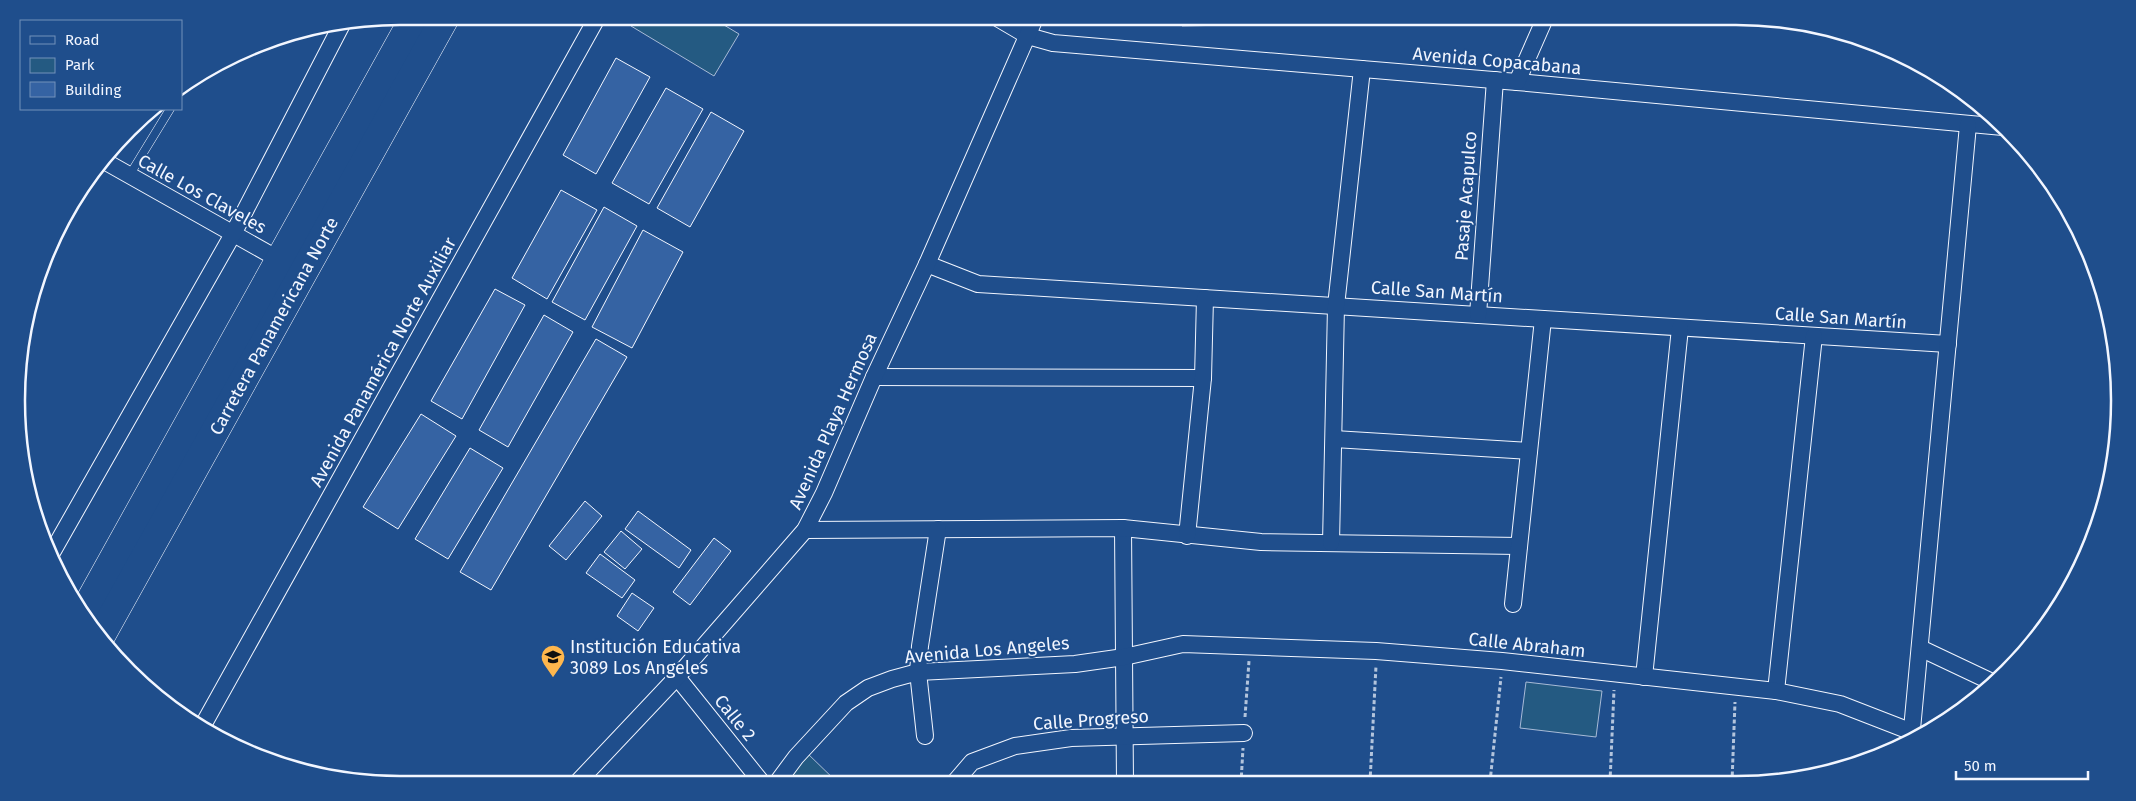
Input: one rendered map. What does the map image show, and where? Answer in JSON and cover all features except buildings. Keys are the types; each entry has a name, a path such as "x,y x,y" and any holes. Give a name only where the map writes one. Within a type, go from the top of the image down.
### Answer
{"highway":[{"name":"Carretera Panamericana Norte","path":"87,607 410,25"},
{"name":"Carretera Panamericana Norte","path":"105,631 441,25"}],"street":[{"name":"Avenida Panamérica Norte Auxiliar","path":"205,721 593,25"},
{"name":"Avenida Copacabana","path":"1009,25 1028,36 1053,43 1495,80 1992,126"},
{"name":"Avenida Playa Hermosa","path":"584,776 677,677 806,530 1032,25"},
{"path":"1517,82 1542,25"},
{"path":"55,547 232,234 339,30"},
{"path":"1331,543 1336,306 1362,69"},
{"name":"Pasaje Acapulco","path":"1478,315 1495,80"},
{"path":"1914,731 1920,648 1968,125"},
{"name":"Calle Los Claveles","path":"109,164 280,260"},
{"name":"Calle San Martín","path":"926,264 978,284 1948,344"},
{"path":"1187,536 1203,378 1205,298"},
{"path":"1513,604 1543,319"},
{"path":"1644,676 1680,328"},
{"path":"1776,691 1814,336"},
{"path":"874,377 1203,378"},
{"path":"1334,439 1529,452"},
{"path":"806,530 1122,528 1261,542 1519,546"},
{"path":"1122,528 1125,776"},
{"path":"925,736 918,672 920,646 938,529"},
{"name":"Calle Abraham","path":"1124,657 1183,644 1250,645 1502,661 1776,691 1840,704 1908,734"},
{"path":"1920,648 1987,680"},
{"name":"Avenida Los Angeles","path":"782,776 796,757 846,703 868,688 892,679 918,672 1075,664 1124,657"},
{"name":"Calle 2","path":"677,677 757,776"},
{"name":"Calle Progreso","path":"960,776 972,762 1015,746 1071,738 1244,733"}],"lane":[{"path":"129,176 169,110"}],"path":[{"path":"1241,776 1250,645"},
{"path":"1370,776 1376,652"},
{"path":"1491,776 1502,661"},
{"path":"1610,776 1615,674"},
{"path":"1732,776 1735,687"}],"green space":[{"path":"724,25 739,34 714,76 631,26"},
{"path":"1182,25 1230,25 1182,26"},
{"path":"1526,682 1602,691 1596,737 1520,728"},
{"path":"806,752 831,776 786,776"}],"place":[{"name":"Institución Educativa 3089 Los Angeles","path":"553,678"}]}
